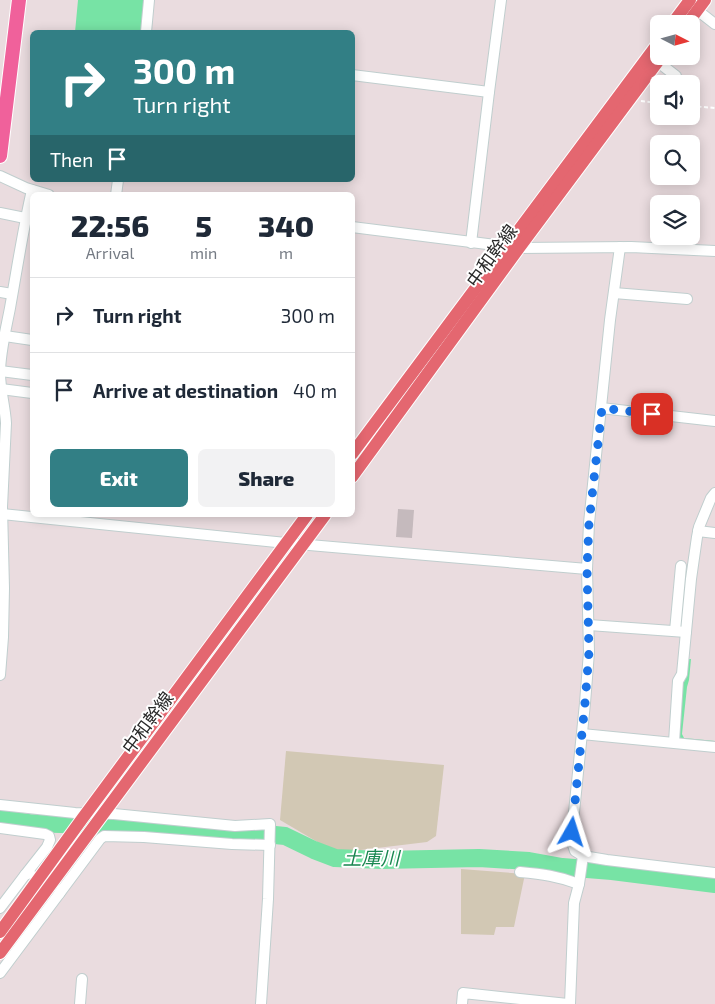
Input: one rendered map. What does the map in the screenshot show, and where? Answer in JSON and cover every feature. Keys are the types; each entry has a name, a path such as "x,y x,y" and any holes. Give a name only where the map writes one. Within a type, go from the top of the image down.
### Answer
{"highway":[{"path":"0,156 19,0"}],"main road":[{"path":"683,15 697,3"},
{"path":"691,15 697,3"},
{"name":"中和幹線","path":"355,450 650,54"},
{"name":"中和幹線","path":"355,474 519,248 656,65"},
{"name":"中和幹線","path":"0,932 306,517"},
{"name":"中和幹線","path":"0,953 324,517"}],"street":[{"path":"146,30 149,0"},
{"path":"471,243 501,0"},
{"path":"697,3 715,24"},
{"path":"666,65 675,75"},
{"path":"355,75 489,92"},
{"path":"0,176 39,192"},
{"path":"0,675 4,588 1,509 6,423 1,394 0,371 25,218 30,198"},
{"path":"0,213 25,218"},
{"path":"355,227 519,248 620,247 715,250"},
{"path":"620,247 589,523 587,677 572,842 575,851 583,856 715,873"},
{"path":"0,292 12,294"},
{"path":"614,293 686,299"},
{"path":"5,336 30,340"},
{"path":"0,371 30,375"},
{"path":"1,394 30,393"},
{"path":"602,408 715,421"},
{"path":"674,742 678,681 682,674 691,579 698,531 711,498 715,493"},
{"path":"1,509 30,512"},
{"path":"68,517 286,543 587,569"},
{"path":"698,531 715,533"},
{"path":"675,631 681,566"},
{"path":"589,625 686,632"},
{"path":"582,734 715,747"},
{"path":"0,805 84,816 235,826 270,824 268,899 261,1004"},
{"path":"0,828 45,834 49,836 50,840 48,847 0,908"},
{"path":"59,894 89,834"},
{"path":"0,973 104,836 144,836 222,844 270,845"},
{"path":"462,1004 464,993 515,1001 569,1004 574,903 583,856"},
{"path":"25,875 53,858"},
{"path":"520,872 549,874 579,884"},
{"path":"80,1004 82,978"}],"path":[{"path":"631,98 650,102"},
{"path":"700,107 715,108"}],"shaded area":[{"path":"78,0 146,0 141,30 75,30"},
{"path":"687,659 691,659 682,734 684,738 715,741 715,743 678,740 681,683"},
{"path":"286,751 444,765 436,836 427,842 344,852 326,847 280,820"},
{"path":"461,869 525,874 514,927 496,927 494,935 461,934"}],"building":[{"path":"398,509 414,510 412,538 396,537"}],"waterway":[{"name":"土庫川","path":"0,819 29,823 265,834 285,836 335,858 382,860 479,858 529,861 562,867 612,871 715,884"}],"route":[{"path":"572,832 589,652 587,569 591,494 602,408 652,414"}]}
